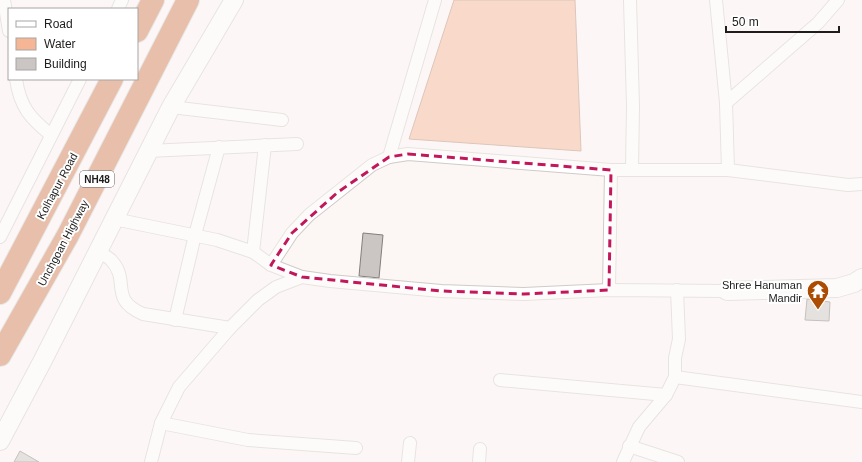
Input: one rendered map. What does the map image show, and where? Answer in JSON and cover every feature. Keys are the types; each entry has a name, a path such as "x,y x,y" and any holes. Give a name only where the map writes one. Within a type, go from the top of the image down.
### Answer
{"highway":[{"path":"138,29 153,0"},
{"name":"Unchgoan Highway","path":"0,355 68,235 188,0"},
{"name":"Kolhapur Road","path":"0,293 111,80"}],"street":[{"path":"4,0 8,25"},
{"path":"0,441 43,360 148,151 234,0"},
{"path":"389,157 436,0"},
{"path":"630,0 633,106 632,169"},
{"path":"716,0 726,103 728,170"},
{"path":"726,103 818,23 838,0"},
{"path":"16,80 23,107 34,121 52,135"},
{"path":"0,237 80,80"},
{"path":"172,108 282,120"},
{"path":"148,151 298,144"},
{"path":"253,252 265,145"},
{"path":"175,320 195,235 220,147"},
{"path":"271,265 292,233 309,215 372,165 389,157 408,154 611,170 728,170 848,185 862,184"},
{"path":"609,290 611,170"},
{"path":"114,219 195,235 253,252 271,265 302,277 330,282 441,291 524,294 609,290 837,288 854,283 862,278"},
{"path":"98,252 111,260 117,269 121,281 120,292 132,309 143,314 230,328"},
{"path":"151,462 161,423 179,387 230,328 258,300 270,291 302,277"},
{"path":"623,462 639,427 666,395 675,376 675,358 679,339 678,290"},
{"path":"675,376 862,402"},
{"path":"500,380 666,395"},
{"path":"161,423 248,440 356,448"},
{"path":"408,462 410,443"},
{"path":"629,446 678,462"},
{"path":"479,462 480,449"}],"highlighted area":[{"path":"408,154 611,170 609,290 524,294 441,291 302,277 271,265 292,233 338,192 389,157"}],"water":[{"path":"454,0 575,0 581,151 409,139"}],"building":[{"path":"363,233 383,235 379,278 359,276"},
{"name":"Shree Hanuman Mandir","path":"807,299 830,302 829,321 805,320"},
{"path":"20,451 39,462 14,462"}],"place":[{"name":"Shree Hanuman Mandir","path":"818,310"}]}
